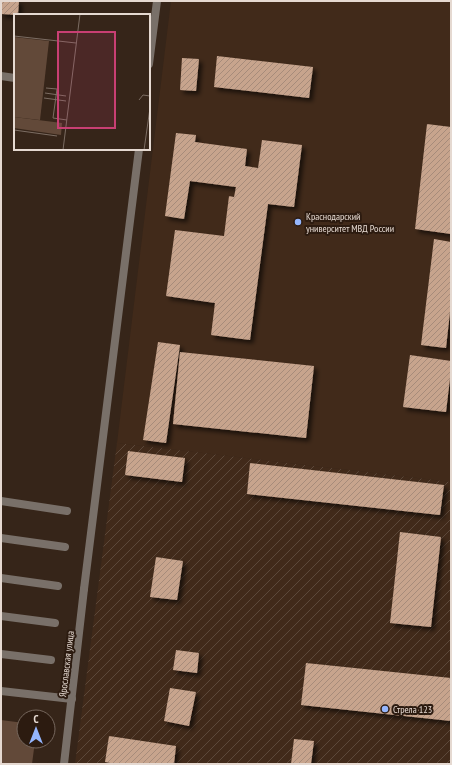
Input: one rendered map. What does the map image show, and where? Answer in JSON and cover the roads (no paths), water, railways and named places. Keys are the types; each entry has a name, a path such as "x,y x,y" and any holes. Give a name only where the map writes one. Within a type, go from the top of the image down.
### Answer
{"street":[{"path":"150,56 157,1"},
{"path":"1,76 14,78"},
{"name":"Ярославская улица","path":"64,764 138,150"},
{"path":"1,502 67,511"},
{"path":"1,538 65,547"},
{"path":"1,578 58,586"},
{"path":"1,616 54,624"},
{"path":"1,654 51,660"},
{"path":"1,691 72,699"}],"place":[{"name":"Краснодарский университет МВД России","path":"298,222"},
{"name":"Стрела 123","path":"385,709"}]}
